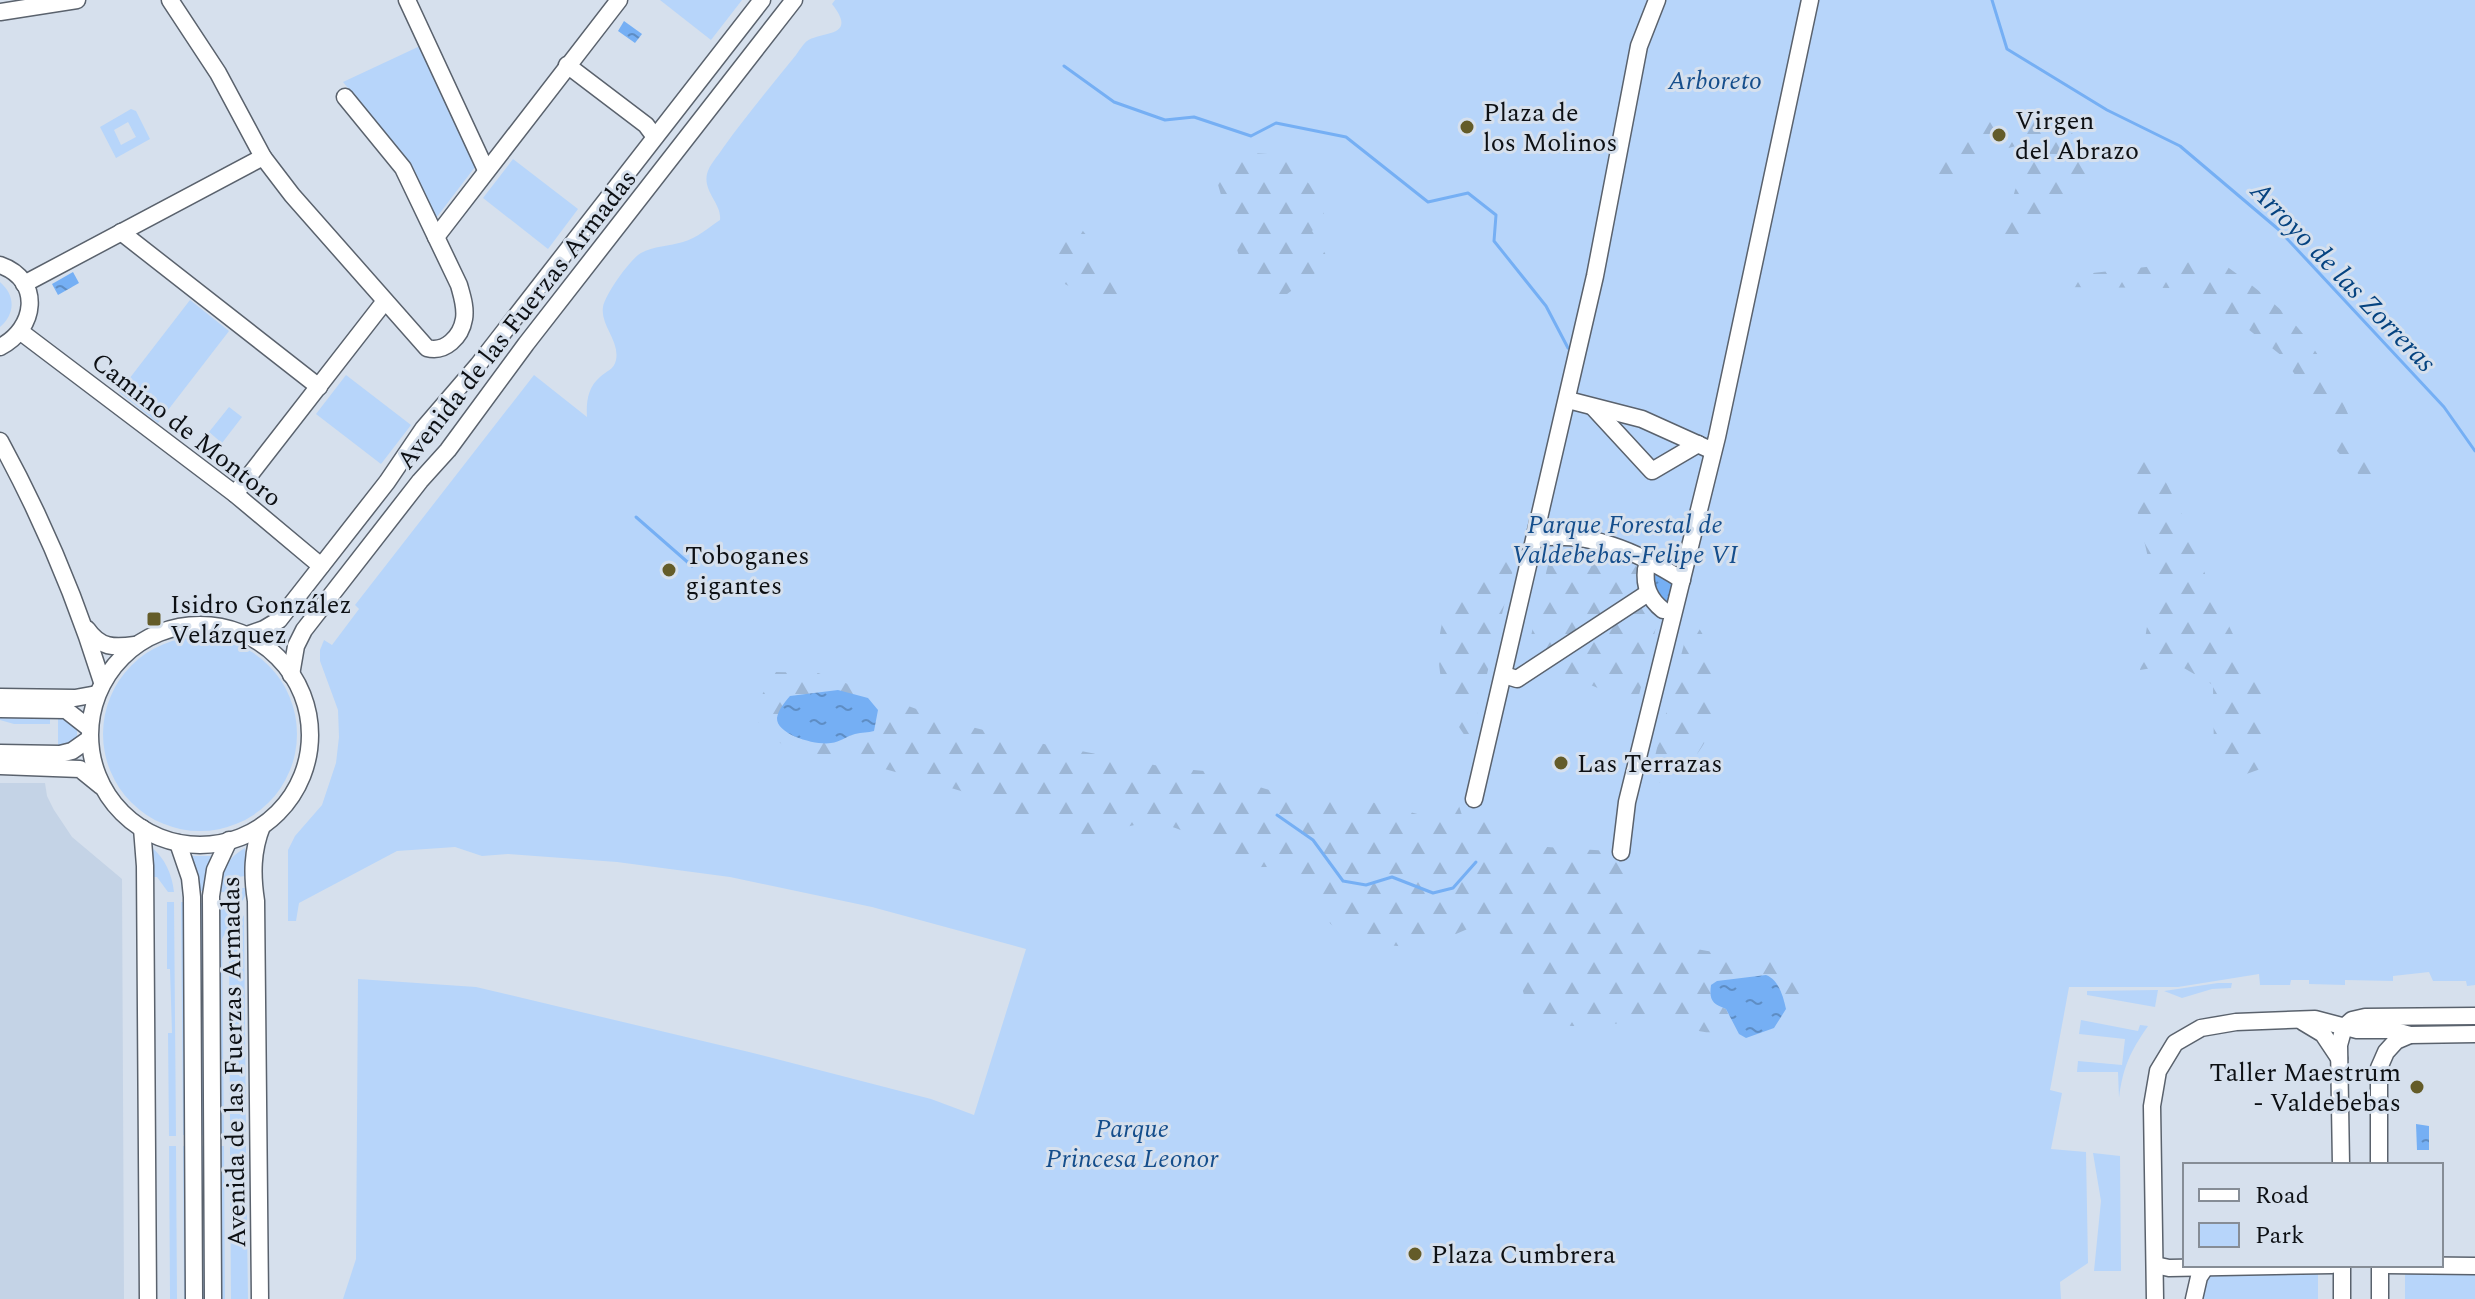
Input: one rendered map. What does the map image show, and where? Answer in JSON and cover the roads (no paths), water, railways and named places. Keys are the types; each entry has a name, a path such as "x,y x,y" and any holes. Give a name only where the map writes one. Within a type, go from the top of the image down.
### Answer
{"street":[{"path":"0,12 77,0"},
{"path":"170,0 218,73 263,157 292,195 385,301 427,348 436,351 459,334 464,320 459,285 403,168 345,97"},
{"path":"407,0 486,170"},
{"path":"436,237 619,0"},
{"name":"Avenida de las Fuerzas Armadas","path":"247,635 279,620 387,482 423,429 478,365 762,0"},
{"name":"Avenida de las Fuerzas Armadas","path":"291,675 296,646 304,630 420,481 448,450 526,344 794,0"},
{"path":"1474,799 1568,400 1639,46 1657,0"},
{"path":"1621,852 1627,802 1682,580 1705,448 1810,0"},
{"path":"567,65 646,125 655,137"},
{"path":"24,284 263,157"},
{"path":"121,232 319,387"},
{"path":"0,265 16,274 24,284 30,309 21,332 0,347"},
{"path":"235,494 385,301"},
{"name":"Camino de Montoro","path":"21,332 235,494 321,566"},
{"path":"1568,400 1642,419 1705,448"},
{"path":"1592,406 1652,471 1705,448"},
{"path":"0,441 53,548 84,624 100,688"},
{"path":"1536,538 1568,537 1614,544 1682,580"},
{"path":"1646,569 1648,593 1663,610"},
{"path":"1504,675 1517,679 1648,593"},
{"path":"84,624 97,642 107,646 135,645"},
{"path":"191,625 216,626 247,635 277,656 291,675 306,709 310,731 302,775 279,812 246,836 193,844 160,838 117,809 102,787 93,763 89,734 100,688 117,662 135,645 159,632 191,625"},
{"path":"0,697 75,698 100,688"},
{"path":"0,709 66,710 89,734"},
{"path":"0,753 60,754 72,751 89,734"},
{"path":"0,766 80,769 102,787"},
{"name":"Avenida de las Fuerzas Armadas","path":"260,1299 254,873 256,843 262,826"},
{"path":"142,828 145,866 148,1299"},
{"name":"Avenida de las Fuerzas Armadas","path":"213,1299 211,896 215,870 229,840"},
{"name":"Avenida de las Fuerzas Armadas","path":"178,843 190,878 192,897 194,1299"},
{"path":"2341,1163 2340,1036 2344,1027 2350,1021 2365,1017 2475,1016"},
{"path":"2155,1299 2152,1106 2155,1080 2175,1043 2216,1023 2315,1019 2357,1030 2392,1030 2415,1035 2475,1034"},
{"path":"2298,1021 2319,1030 2340,1059"},
{"path":"2379,1163 2380,1063 2396,1041 2415,1035"},
{"path":"2155,1265 2169,1268 2247,1267"},
{"path":"2443,1266 2475,1266"},
{"path":"2342,1267 2342,1299"},
{"path":"2380,1267 2380,1299"},
{"path":"2194,1299 2199,1277 2205,1268"}],"water":[{"path":"624,21 642,34 635,43 618,31"},
{"path":"73,272 79,283 58,295 52,284"},
{"path":"1652,567 1673,584 1668,607 1652,591"},
{"path":"838,690 868,698 878,710 874,731 825,743 799,738 778,724 779,712 790,696"},
{"path":"1766,975 1777,985 1786,1009 1774,1028 1746,1038 1739,1034 1726,1009 1712,1001 1711,985 1717,981"},
{"path":"2416,1124 2429,1126 2429,1150 2417,1150"}],"waterway":[{"name":"Arroyo de las Zorreras","path":"1992,0 2007,49 2107,110 2180,146 2278,229 2444,407 2475,451"},
{"path":"1064,66 1114,102 1165,120 1194,117 1251,136 1276,123 1346,137 1428,202 1468,193 1496,215 1494,241 1546,306 1568,348"},
{"path":"636,517 692,566"},
{"path":"1277,815 1313,840 1343,881 1366,885 1392,877 1433,893 1453,888 1476,862"}],"place":[{"name":"Plaza de los Molinos","path":"1467,127"},
{"name":"Virgen del Abrazo","path":"1999,135"},
{"name":"Toboganes gigantes","path":"669,570"},
{"name":"Isidro González Velázquez","path":"154,619"},
{"name":"Las Terrazas","path":"1561,763"},
{"name":"Taller Maestrum - Valdebebas","path":"2417,1087"},
{"name":"Plaza Cumbrera","path":"1415,1254"}],"park label":[{"name":"Arboreto","path":"1715,80"},
{"name":"Parque Forestal de Valdebebas-Felipe VI","path":"1625,539"},
{"name":"Parque Princesa Leonor","path":"1132,1143"}]}
